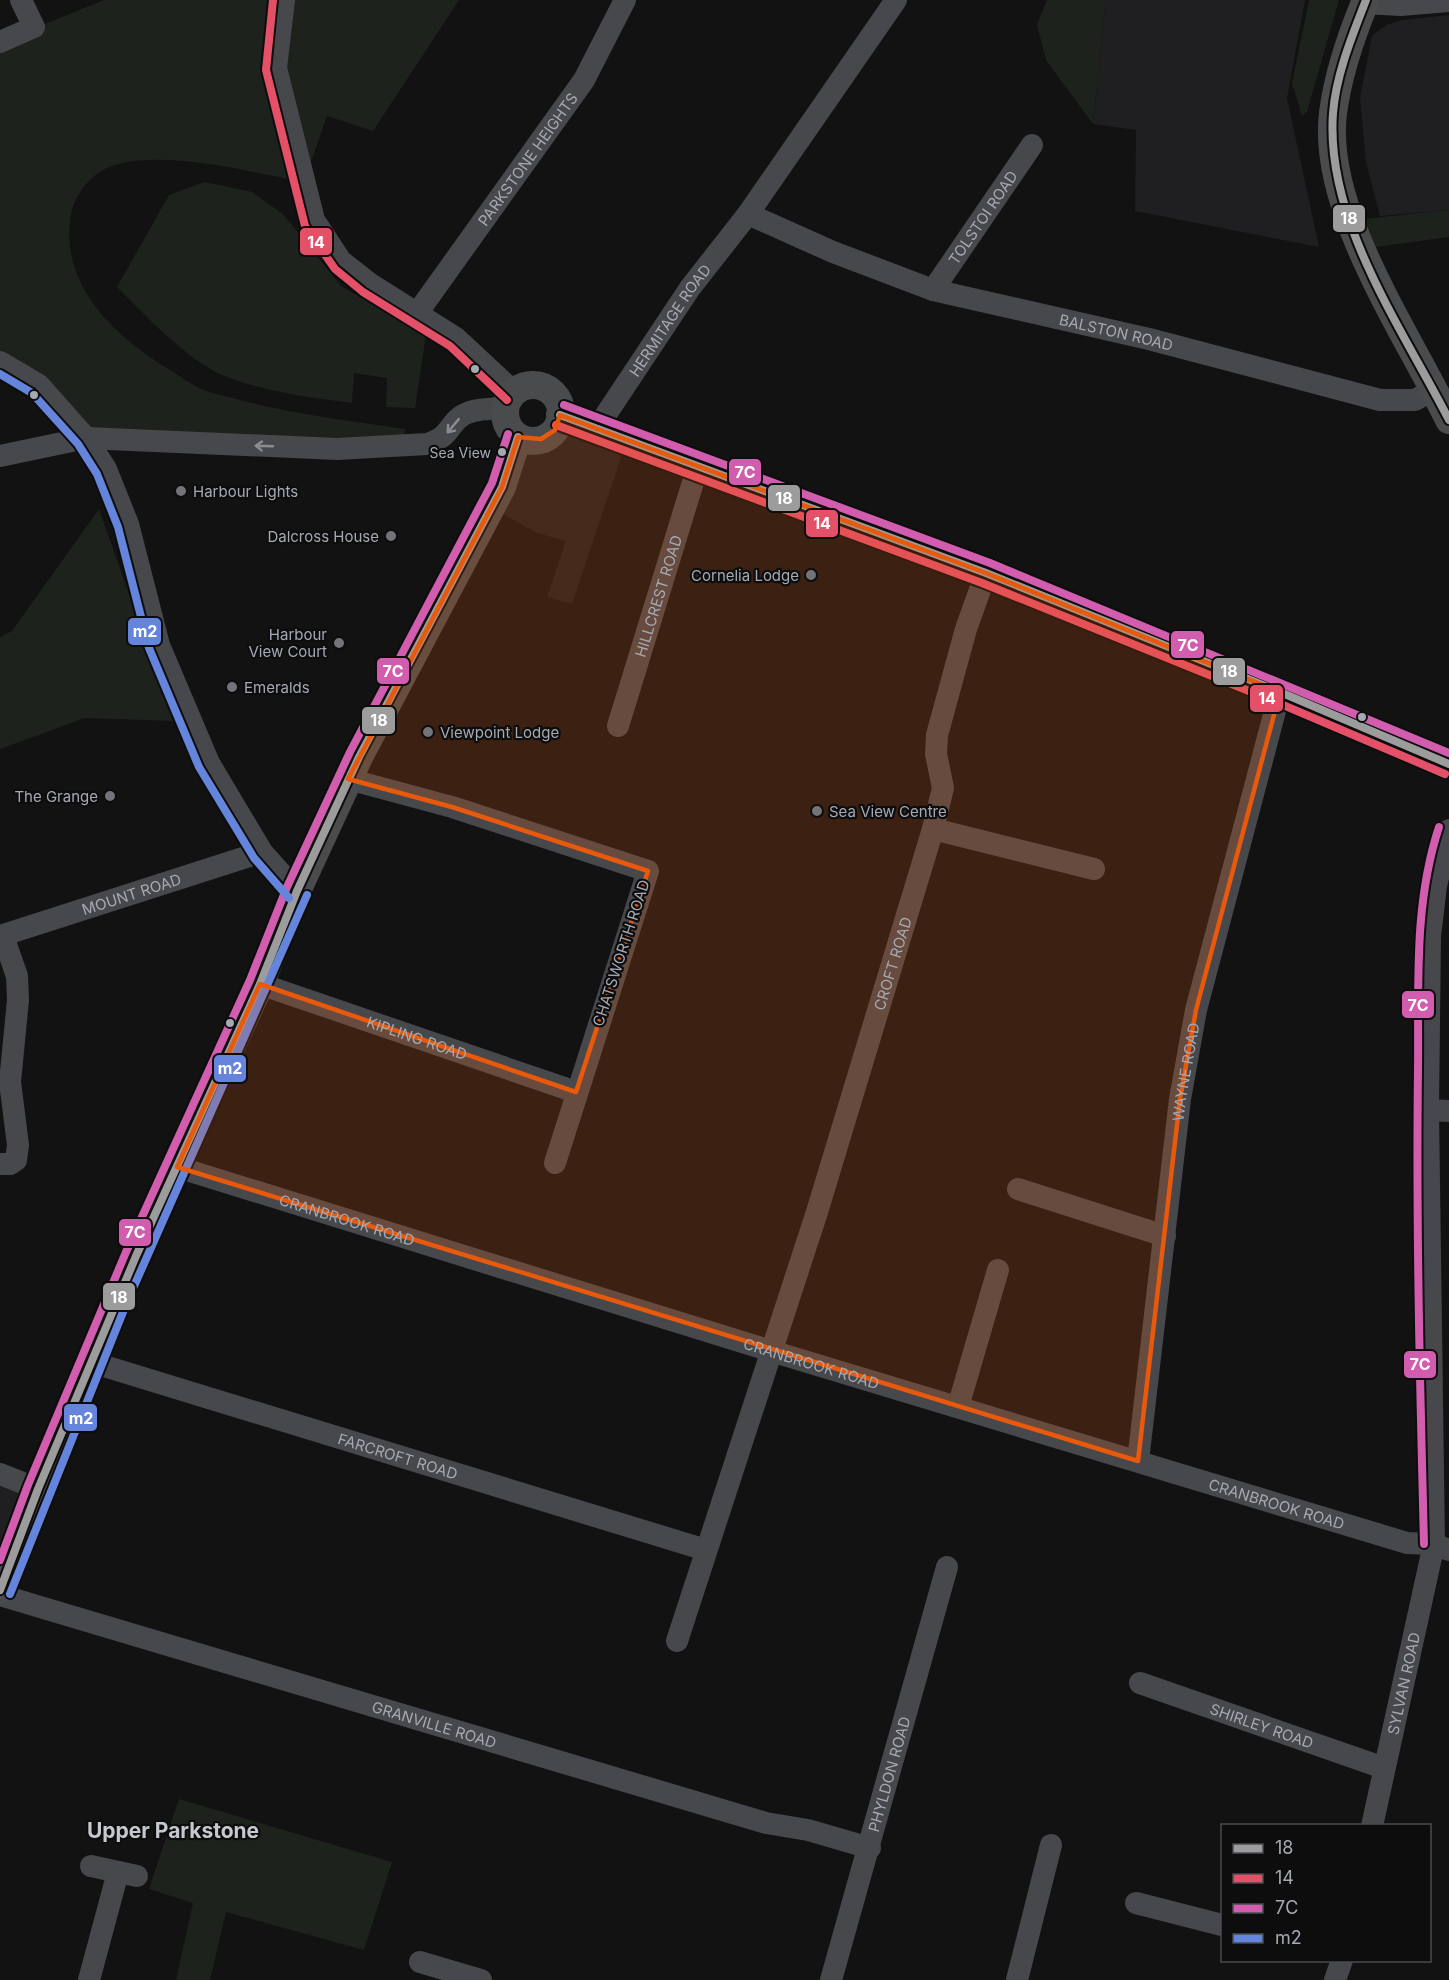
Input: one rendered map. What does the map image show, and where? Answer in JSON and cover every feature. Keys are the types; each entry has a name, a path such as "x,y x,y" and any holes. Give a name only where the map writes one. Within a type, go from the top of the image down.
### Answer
{"main road":[{"path":"1365,1 1342,65 1332,115 1338,185 1359,246 1449,420"},
{"path":"532,385 549,390 560,406 560,415 555,430 542,439 533,441 518,437 508,425 510,400 532,385"},
{"path":"560,415 986,573 1280,692 1449,764"},
{"path":"0,1590 38,1489 91,1362 260,984 297,891 348,779 502,487 518,437"}],"street":[{"path":"0,42 34,27 21,0"},
{"path":"0,456 86,438 337,449 427,444 440,440 462,416 510,400 464,345 418,312 369,283 341,261 314,220 276,68 284,0"},
{"name":"PARKSTONE HEIGHTS","path":"418,312 584,80 625,0"},
{"name":"HERMITAGE ROAD","path":"597,428 690,288 748,214 896,0"},
{"path":"1365,1 1401,5 1449,1"},
{"name":"TOLSTOI ROAD","path":"933,290 1032,146"},
{"name":"BALSTON ROAD","path":"748,214 833,252 933,290 1149,339 1380,400 1415,400 1434,389"},
{"path":"0,362 39,385 86,438 106,469 128,524 159,645 209,763 262,852 297,891"},
{"name":"HILLCREST ROAD","path":"618,726 698,466"},
{"name":"CROFT ROAD","path":"771,1351 817,1212 933,829 944,788 936,754 937,735 966,629 986,573"},
{"name":"WAYNE ROAD","path":"1138,1461 1180,1100 1196,1010 1280,692"},
{"name":"CHATSWORTH ROAD","path":"348,779 452,807 648,871 555,1163"},
{"path":"933,829 1094,869"},
{"name":"SYLVAN ROAD","path":"1372,1824 1384,1768 1442,1547 1438,1111 1430,936 1436,886 1449,830"},
{"name":"MOUNT ROAD","path":"1,936 262,852"},
{"path":"0,1164 10,1164 16,1160 18,1144 10,1082 18,1000 16,976 1,936"},
{"name":"KIPLING ROAD","path":"260,984 576,1092"},
{"name":"CRANBROOK ROAD","path":"177,1167 771,1351 1407,1543 1442,1547"},
{"path":"1018,1189 1165,1236"},
{"path":"958,1407 998,1270"},
{"path":"677,1641 771,1351"},
{"name":"FARCROFT ROAD","path":"91,1362 706,1550"},
{"path":"0,1474 38,1489"},
{"name":"PHYLDON ROAD","path":"831,1980 870,1848 947,1567"},
{"name":"GRANVILLE ROAD","path":"0,1595 765,1823 808,1830 870,1848"},
{"name":"SHIRLEY ROAD","path":"1140,1683 1384,1768"},
{"path":"1017,1980 1051,1845"},
{"path":"89,1980 128,1874 92,1866"},
{"path":"1136,1903 1221,1925"},
{"path":"420,1962 481,1980"},
{"path":"1335,1980 1341,1962"}],"highlighted area":[{"path":"560,415 986,573 1280,692 1196,1010 1180,1099 1138,1461 177,1167 260,984 576,1092 648,871 452,807 348,779 502,487 518,437 541,439 555,430"}],"shaded area":[{"path":"104,0 459,0 373,131 327,116 304,182 174,160 123,163 96,174 85,185 71,213 70,245 75,268 84,289 97,309 113,326 150,357 193,385 210,392 301,413 405,429 403,445 86,438 0,362 0,42"},
{"path":"1047,0 1106,0 1093,124 1046,60 1037,25"},
{"path":"1106,0 1305,0 1287,98 1319,247 1135,211 1136,130 1093,124"},
{"path":"1309,0 1339,0 1307,112 1302,116 1292,83"},
{"path":"1449,15 1449,210 1380,216 1366,162 1360,97 1372,36 1386,25 1402,20"},
{"path":"205,182 252,192 283,214 341,286 426,335 415,408 386,407 387,378 354,373 352,403 270,390 222,375 180,348 117,287 169,195"},
{"path":"1449,210 1449,237 1375,247 1364,219"},
{"path":"559,423 627,440 572,604 547,597 566,541 537,533 492,508 525,440 542,439 555,430"},
{"path":"99,509 174,721 85,718 0,749 0,637 12,631"},
{"path":"0,1474 38,1489 0,1590"},
{"path":"179,1799 392,1862 364,1950 226,1912 210,1980 176,1980 193,1903 149,1889"}],"transit line":[{"name":"14","path":"273,0 266,70 305,226 335,269 363,292 450,346 507,400"},
{"name":"18","path":"1366,0 1345,56 1337,84 1333,113 1334,153 1341,193 1370,272 1449,420"},
{"name":"m2","path":"0,374 32,393 78,444 97,474 118,527 149,648 199,767 254,858 289,898"},
{"name":"7C","path":"564,405 990,563 1449,753"},
{"name":"18","path":"560,415 986,573 1280,692 1449,764"},
{"name":"14","path":"556,425 982,583 1276,702 1445,774"},
{"name":"7C","path":"0,1560 28,1485 126,1252 250,980 287,887 350,752 492,483 508,434"},
{"name":"18","path":"0,1590 38,1489 136,1256 260,984 297,891 359,757 502,487 518,437"},
{"name":"7C","path":"1424,1544 1418,1248 1418,978 1425,887 1439,827"},
{"name":"m2","path":"10,1594 127,1302 307,895"}],"place":[{"name":"Sea View","path":"502,452"},
{"name":"Harbour Lights","path":"181,491"},
{"name":"Dalcross House","path":"391,536"},
{"name":"Cornelia Lodge","path":"811,575"},
{"name":"Harbour View Court","path":"339,643"},
{"name":"Emeralds","path":"232,687"},
{"name":"Viewpoint Lodge","path":"428,732"},
{"name":"The Grange","path":"110,796"},
{"name":"Sea View Centre","path":"817,811"}],"district":[{"name":"Upper Parkstone","path":"173,1830"}]}
